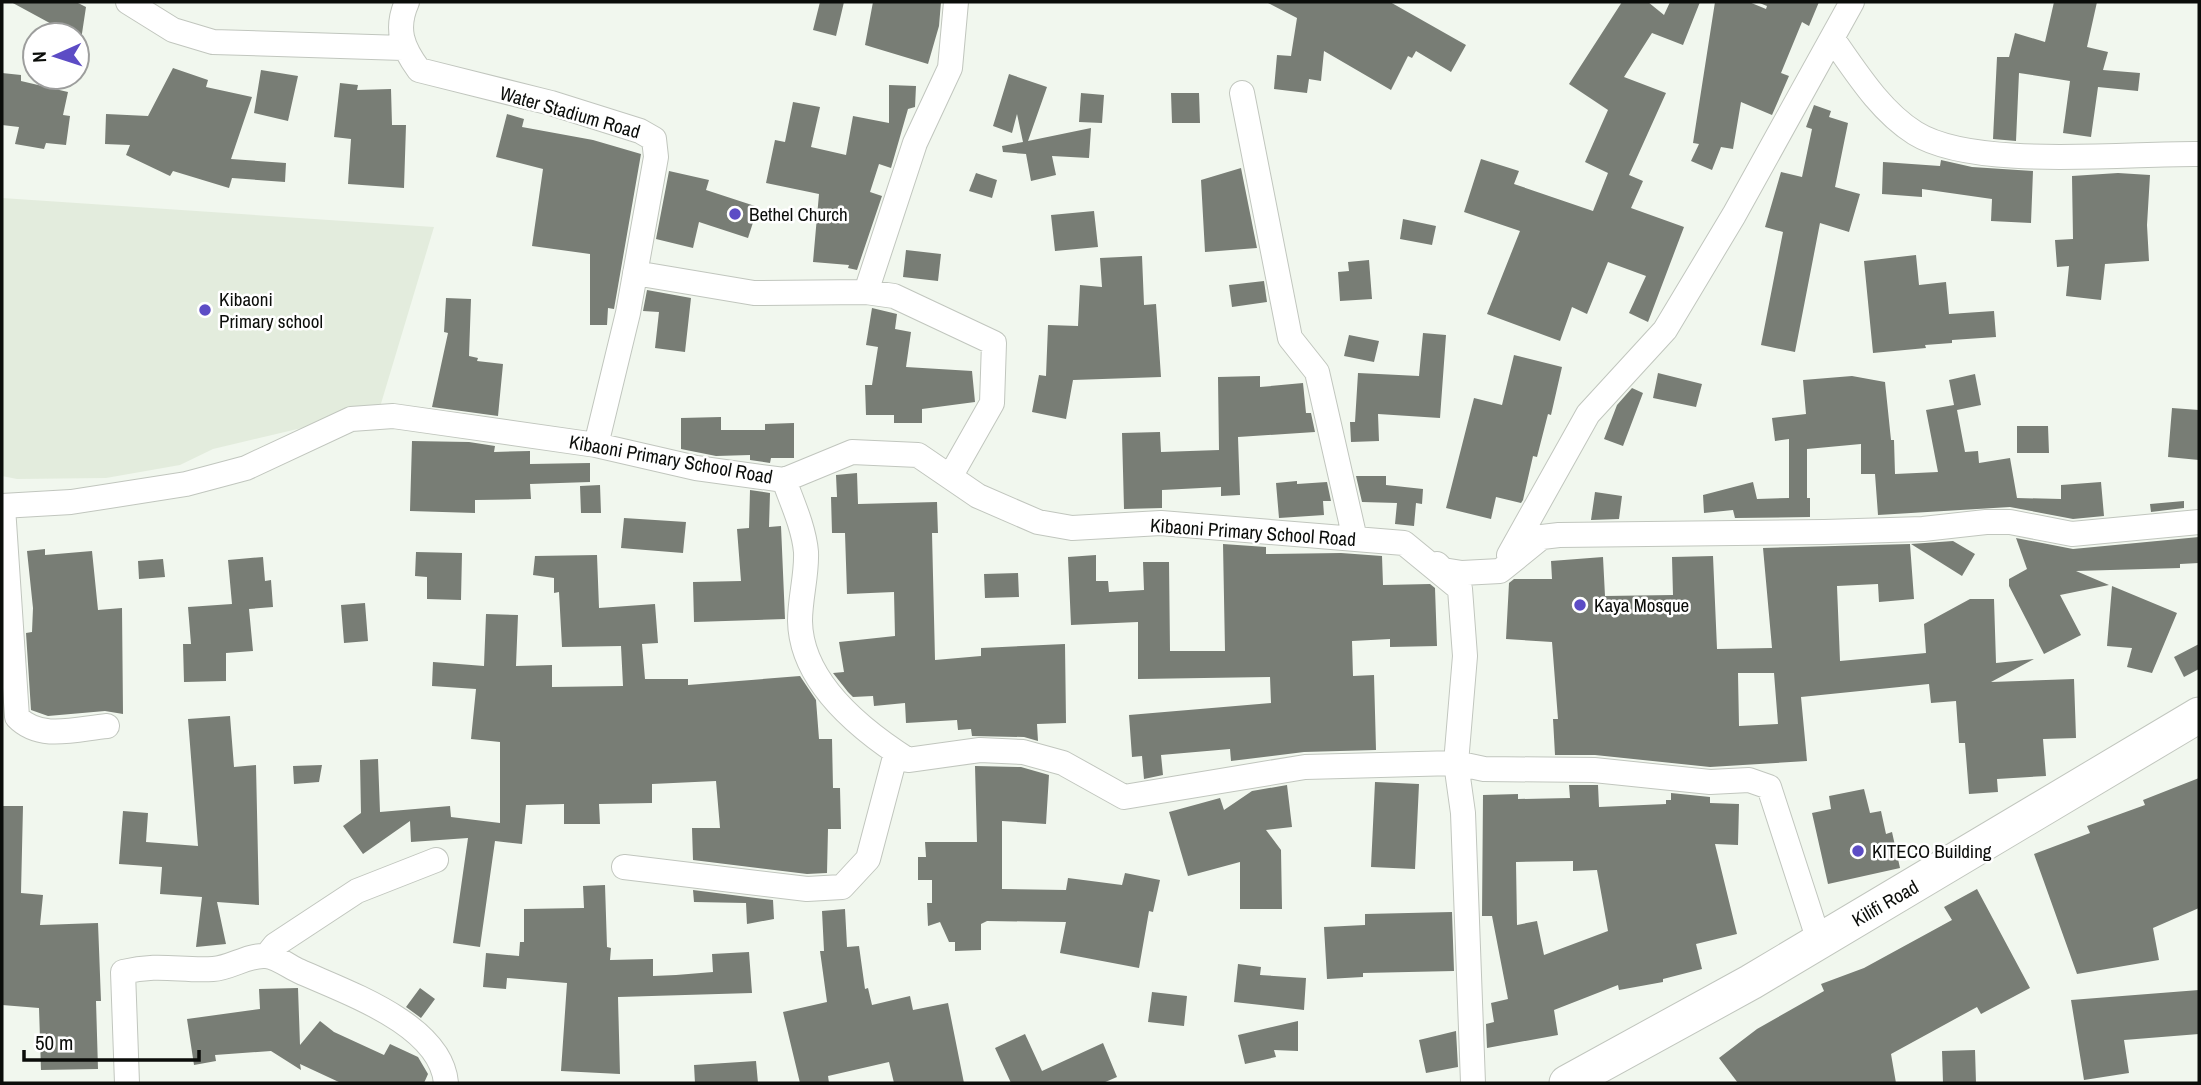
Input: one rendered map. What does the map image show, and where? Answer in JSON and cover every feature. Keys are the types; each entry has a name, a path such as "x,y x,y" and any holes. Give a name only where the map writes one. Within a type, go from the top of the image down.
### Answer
{"street":[{"path":"128,2 173,30 213,42 403,48 399,20 407,2"},
{"path":"866,292 915,143 950,68 956,2"},
{"path":"1500,571 1588,414 1665,330 1734,215 1852,2"},
{"path":"1832,38 1887,110 1913,132 1943,147 1961,151 2031,156 2199,154"},
{"name":"Water Stadium Road","path":"403,48 419,70 551,103 640,131 654,139 656,157 635,274 596,445"},
{"path":"1242,93 1290,338 1317,372 1356,539"},
{"path":"635,274 754,292 866,292 894,296 994,343 992,404 950,477"},
{"name":"Kibaoni Primary School Road","path":"2,506 71,502 186,484 246,468 351,419 393,415 596,445 696,468 784,480 852,452 918,455 978,496 1038,522 1072,528 1161,523 1404,543"},
{"path":"784,480 806,550 800,621 804,645 822,681 841,707 855,721 908,760 981,750 1046,756 1124,797 1305,767 1456,763 1484,769 1573,769 1710,782 1749,780 1769,787 1819,942"},
{"path":"2,506 9,718 43,732 107,726"},
{"path":"1404,543 1443,570 1500,571 1542,537 1579,534 1923,529 2010,522 2072,534 2199,522"},
{"path":"1404,543 1460,589 1465,656 1456,763 1463,813 1473,1083"},
{"name":"Kilifi Road","path":"1567,1083 1819,942 2199,715"},
{"path":"624,867 807,889 842,887 867,859 896,752"},
{"path":"127,1083 123,972 145,967 173,966 213,969 267,955 275,945 357,891 436,860"},
{"path":"267,955 360,998 416,1034 433,1048 446,1083"}],"shaded area":[{"name":"Kibaoni Primary school","path":"2,198 434,227 377,417 323,423 213,449 180,465 106,478 17,479 2,476"}],"building":[{"path":"11,2 76,2 86,7 84,21 46,21"},
{"path":"820,2 844,2 836,36 813,30"},
{"path":"873,2 941,2 939,26 928,64 865,45"},
{"path":"1266,2 1390,2 1466,45 1451,72 1416,51 1412,58 1408,56 1391,90 1324,51 1321,81 1309,79 1307,93 1274,89 1277,55 1291,56 1297,18"},
{"path":"1622,2 1648,2 1664,15 1670,2 1700,2 1683,45 1652,33 1624,77 1666,93 1629,175 1643,181 1631,208 1684,227 1648,322 1629,313 1646,276 1608,262 1587,314 1572,307 1560,341 1487,314 1520,231 1464,212 1481,159 1519,171 1514,184 1593,211 1608,173 1585,162 1608,110 1569,84"},
{"path":"1715,2 1749,2 1766,9 1767,6 1757,2 1819,2 1809,26 1802,22 1781,73 1789,76 1772,115 1741,102 1733,149 1721,147 1712,170 1691,161 1699,144 1693,143"},
{"path":"2054,2 2097,2 2087,47 2108,52 2103,70 2140,73 2138,91 2098,87 2091,137 2063,133 2070,81 2019,73 2016,141 1993,139 1997,57 2009,57 2015,33 2045,42"},
{"path":"173,68 208,80 206,87 252,97 231,159 286,163 285,182 232,178 229,188 173,171 170,176 126,155 130,145 105,144 106,114 148,116"},
{"path":"261,70 298,76 288,121 254,113"},
{"path":"2,73 21,75 21,91 68,92 63,115 70,116 66,145 46,143 44,149 15,144 19,127 2,125"},
{"path":"1009,74 1047,87 1028,141 1091,128 1089,158 1052,156 1056,175 1031,181 1026,154 1003,152 1002,146 1023,142 1017,114 1012,133 993,126"},
{"path":"340,83 358,85 357,90 391,89 392,125 406,125 404,188 348,184 351,139 334,137"},
{"path":"889,85 916,86 915,107 908,109 891,168 879,164 870,192 882,196 857,270 848,268 849,265 813,262 819,194 766,183 775,140 785,142 793,102 820,107 811,147 846,155 853,116 889,123"},
{"path":"1081,93 1104,95 1102,123 1079,122"},
{"path":"1171,93 1199,93 1200,123 1172,123"},
{"path":"1814,105 1831,111 1829,117 1848,123 1835,187 1860,194 1849,232 1820,223 1795,352 1761,345 1783,232 1765,227 1781,172 1802,177 1812,129 1806,127"},
{"path":"507,114 524,119 522,127 593,140 641,154 614,309 608,308 607,325 590,325 590,254 532,246 543,169 496,157"},
{"path":"1941,160 1972,167 2033,171 2031,223 1991,221 1992,199 1922,189 1922,197 1882,194 1883,162 1940,166"},
{"path":"1241,168 1257,248 1205,252 1201,180"},
{"path":"669,171 709,180 706,190 758,207 748,238 699,222 693,248 656,239"},
{"path":"976,173 997,180 992,198 969,191"},
{"path":"2118,173 2150,175 2147,225 2149,261 2105,264 2101,300 2066,296 2069,266 2057,267 2055,240 2073,239 2072,176"},
{"path":"1094,211 1098,247 1055,251 1051,215"},
{"path":"1403,219 1436,226 1432,245 1400,239"},
{"path":"906,250 941,254 938,281 903,277"},
{"path":"1916,255 1919,285 1946,282 1949,314 1994,311 1996,337 1952,340 1952,343 1925,345 1926,348 1873,353 1864,261"},
{"path":"1142,256 1144,305 1156,304 1161,377 1073,380 1066,419 1032,412 1039,375 1046,376 1048,325 1078,326 1080,285 1102,287 1100,258"},
{"path":"1369,260 1372,299 1340,301 1338,272 1349,271 1348,262"},
{"path":"1264,281 1267,302 1232,307 1229,285"},
{"path":"647,290 691,298 685,352 655,348 659,312 643,311"},
{"path":"446,298 471,299 469,356 478,358 477,361 503,364 498,416 432,407 448,333 444,332"},
{"path":"872,308 897,314 895,329 911,332 906,367 972,371 975,402 922,409 922,423 894,423 894,415 866,415 865,385 872,385 878,347 866,345"},
{"path":"1423,333 1446,335 1440,418 1378,414 1379,441 1351,442 1350,422 1355,422 1358,373 1419,376"},
{"path":"1349,335 1379,341 1374,362 1344,356"},
{"path":"1514,355 1562,367 1551,415 1548,414 1537,457 1533,456 1523,500 1521,503 1496,497 1491,519 1446,508 1474,398 1502,405"},
{"path":"1658,373 1702,384 1696,407 1653,398"},
{"path":"1975,374 1981,405 1957,410 1965,452 1978,451 1979,463 2010,458 2017,498 2061,499 2061,485 2101,482 2104,516 2073,519 2010,507 1878,515 1875,474 1861,474 1861,444 1807,449 1807,498 1810,498 1810,517 1735,518 1733,510 1704,513 1703,495 1753,482 1757,499 1789,498 1789,439 1775,441 1772,418 1806,414 1803,380 1852,376 1885,382 1891,440 1894,440 1895,474 1938,472 1926,410 1954,405 1949,380"},
{"path":"1260,376 1260,387 1303,383 1306,413 1311,413 1315,432 1238,437 1240,495 1221,496 1221,487 1162,490 1162,508 1124,509 1122,433 1160,432 1161,452 1219,450 1218,377"},
{"path":"1632,388 1643,393 1623,446 1604,439 1617,405"},
{"path":"2172,408 2199,410 2199,460 2168,457"},
{"path":"721,417 721,430 765,430 765,424 794,423 794,458 771,458 770,463 750,460 750,455 716,456 681,449 681,418"},
{"path":"2017,426 2048,426 2049,453 2017,453"},
{"path":"412,441 469,442 495,446 494,452 530,451 530,464 590,463 590,482 530,484 531,499 475,500 475,513 410,511"},
{"path":"857,473 858,504 937,502 938,533 932,533 935,660 981,656 981,648 1065,644 1066,723 1037,724 1038,741 1024,737 972,736 971,729 958,730 957,720 906,723 905,703 874,706 873,696 853,697 848,692 833,673 844,672 839,642 895,636 894,592 847,594 845,533 832,533 831,497 837,497 836,475"},
{"path":"1356,476 1386,476 1386,485 1423,489 1422,504 1416,503 1414,526 1395,524 1397,503 1362,502"},
{"path":"1297,481 1297,484 1327,482 1331,501 1323,501 1324,515 1279,518 1276,483"},
{"path":"600,485 601,513 581,513 580,486"},
{"path":"750,490 770,493 769,527 781,526 785,619 694,622 693,582 741,581 737,529 749,528"},
{"path":"1595,492 1622,496 1619,519 1591,520"},
{"path":"2184,501 2184,508 2151,512 2150,504"},
{"path":"624,518 686,522 683,553 621,548"},
{"path":"2199,537 2199,563 2180,564 2180,568 2076,571 2109,585 2060,595 2081,635 2044,654 2009,586 2009,579 2027,569 2016,538 2073,549"},
{"path":"1953,541 1975,554 1962,576 1911,544"},
{"path":"1223,544 1266,547 1266,554 1341,553 1382,556 1383,585 1430,584 1435,588 1437,646 1390,647 1390,639 1352,641 1353,676 1374,675 1376,750 1304,752 1231,761 1230,749 1161,755 1163,775 1144,779 1142,756 1132,757 1129,715 1271,703 1270,677 1138,679 1138,622 1071,625 1068,557 1096,555 1096,581 1108,581 1109,592 1144,590 1143,562 1169,562 1170,651 1225,651"},
{"path":"1910,544 1914,599 1879,602 1878,584 1837,586 1840,661 1926,653 1924,624 1970,599 1994,599 1996,663 2034,659 1991,682 2074,679 2076,738 2043,739 2046,776 1997,779 1998,792 1969,794 1965,743 1959,743 1956,701 1931,703 1929,684 1801,697 1807,761 1710,767 1595,755 1555,755 1553,719 1558,719 1552,642 1506,639 1509,583 1514,579 1552,579 1551,561 1603,557 1605,596 1673,595 1672,557 1713,556 1717,649 1772,648 1763,548","holes":["1738,673 1774,673 1778,724 1739,726"]},
{"path":"45,549 45,555 92,551 98,610 122,608 123,714 105,711 48,716 31,710 26,633 32,632 33,608 27,551"},
{"path":"416,552 462,553 461,600 427,599 427,577 415,576"},
{"path":"597,555 599,608 655,604 658,643 642,644 645,679 688,679 688,685 800,676 816,700 819,739 832,739 833,788 840,788 841,829 828,829 827,873 807,874 693,860 692,828 720,828 716,781 652,784 652,803 599,804 600,824 564,824 564,804 526,805 522,844 495,841 480,947 453,943 468,838 411,842 410,821 363,854 343,826 361,813 360,760 378,759 380,812 450,806 451,817 500,823 500,742 471,739 476,689 432,686 433,662 484,666 486,614 518,615 516,666 552,665 552,687 623,686 621,646 562,647 559,592 554,593 554,578 533,575 535,556"},
{"path":"263,557 265,581 271,580 273,607 249,609 253,651 226,653 226,681 184,682 183,644 191,644 188,607 232,604 228,560"},
{"path":"163,559 165,577 139,579 138,561"},
{"path":"1018,573 1019,597 985,598 984,574"},
{"path":"2112,586 2177,613 2152,673 2127,667 2132,648 2107,646"},
{"path":"365,603 368,641 344,643 341,605"},
{"path":"2199,644 2199,669 2184,677 2174,657"},
{"path":"230,716 234,767 256,765 259,905 217,902 226,944 196,947 202,897 160,894 162,867 119,864 123,811 148,813 146,842 198,846 188,719"},
{"path":"322,765 319,782 294,784 293,766"},
{"path":"975,766 1021,767 1049,775 1046,824 1002,821 1002,889 1066,890 1068,878 1122,885 1125,873 1160,880 1153,912 1149,911 1139,968 1060,953 1066,922 987,921 981,924 981,950 955,951 955,942 949,942 940,922 928,926 927,903 932,903 932,880 918,880 918,857 926,857 925,842 977,842"},
{"path":"2199,778 2199,908 2153,928 2159,960 2077,974 2034,854 2090,833 2087,826 2145,805 2143,800"},
{"path":"1375,782 1419,784 1415,869 1371,867"},
{"path":"1287,785 1292,827 1266,830 1281,850 1282,909 1240,909 1240,862 1188,876 1169,812 1220,798 1224,810 1252,791"},
{"path":"1569,785 1598,785 1599,807 1666,804 1666,800 1671,800 1671,793 1710,797 1710,803 1739,804 1738,845 1715,844 1737,934 1696,944 1702,969 1663,979 1663,982 1619,990 1618,985 1554,1010 1558,1035 1487,1048 1486,1024 1494,1022 1491,1003 1508,999 1492,916 1482,916 1483,795 1518,794 1518,799 1570,798","holes":["1573,861 1573,871 1597,870 1608,931 1544,955 1537,921 1517,925 1516,862"]},
{"name":"KITECO Building","path":"1864,789 1870,813 1881,811 1886,834 1892,832 1900,868 1828,884 1812,813 1831,809 1829,796"},
{"path":"2,806 23,806 21,893 43,895 40,925 98,923 101,1001 96,1001 98,1069 41,1070 39,1008 2,1005"},
{"path":"605,885 607,947 611,948 610,960 653,959 653,976 676,975 713,972 712,954 749,952 752,993 618,997 620,1074 561,1071 567,983 507,978 506,989 483,987 486,953 519,956 520,942 524,942 524,909 584,908 583,886"},
{"path":"1977,889 2030,988 1981,1014 1977,1007 1891,1054 1896,1083 1738,1083 1719,1058 1757,1029 1824,991 1821,984 1864,968 1952,920 1944,907"},
{"path":"693,890 773,900 774,919 747,924 746,903 694,902"},
{"path":"845,909 847,947 859,946 865,989 868,988 872,1005 910,996 913,1010 948,1003 964,1083 894,1083 889,1062 828,1076 829,1083 800,1083 783,1012 827,1002 820,951 824,951 822,911"},
{"path":"1452,912 1454,971 1363,973 1363,977 1327,979 1324,927 1365,925 1365,914"},
{"path":"1238,964 1261,967 1260,975 1306,978 1304,1010 1234,1002"},
{"path":"298,988 300,1045 320,1021 334,1032 384,1055 390,1044 418,1057 428,1074 424,1083 341,1083 300,1064 301,1070 271,1051 215,1055 216,1061 194,1065 187,1019 260,1009 259,989"},
{"path":"420,988 435,999 421,1018 406,1007"},
{"path":"2199,990 2199,1034 2124,1040 2129,1073 2084,1080 2071,1000"},
{"path":"1152,992 1187,996 1184,1026 1148,1022"},
{"path":"1298,1021 1298,1051 1274,1050 1276,1057 1245,1064 1238,1035"},
{"path":"1456,1031 1458,1067 1426,1073 1419,1040"},
{"path":"1025,1034 1042,1071 1103,1043 1117,1077 1103,1083 1011,1083 995,1048"},
{"path":"1975,1050 1976,1083 1943,1083 1942,1051"},
{"path":"756,1061 758,1083 695,1083 694,1065"}],"place":[{"name":"Bethel Church","path":"735,214"},
{"name":"Kibaoni Primary school","path":"205,310"},
{"name":"Kaya Mosque","path":"1580,605"},
{"name":"KITECO Building","path":"1858,851"}]}
